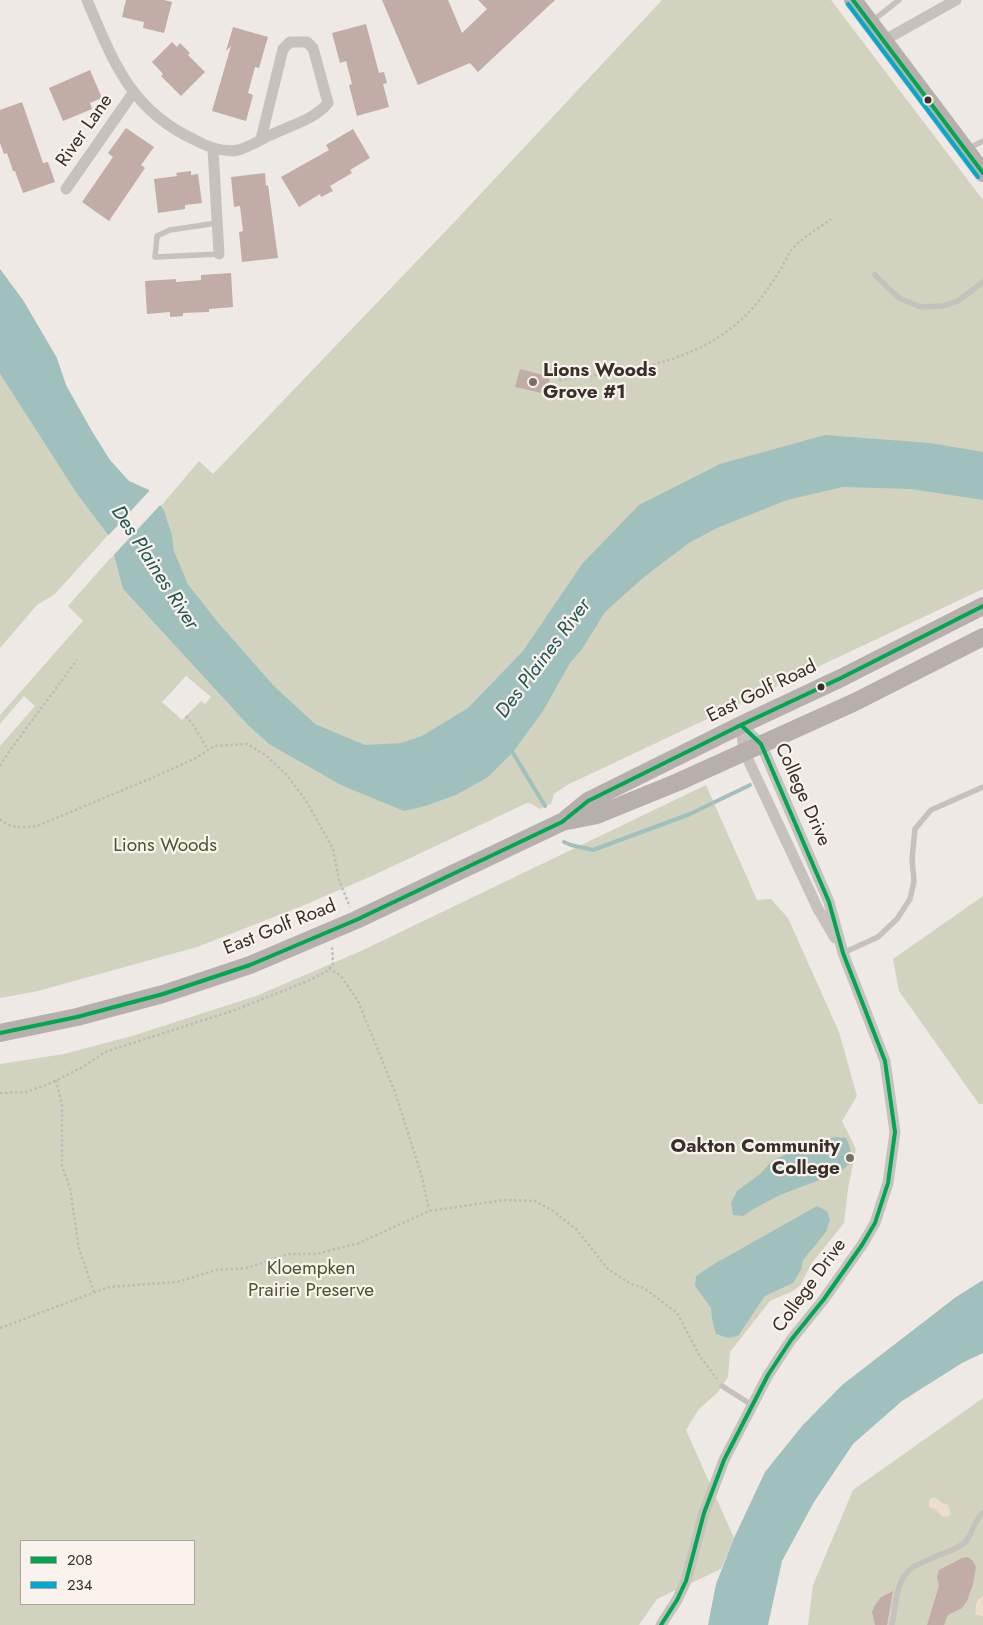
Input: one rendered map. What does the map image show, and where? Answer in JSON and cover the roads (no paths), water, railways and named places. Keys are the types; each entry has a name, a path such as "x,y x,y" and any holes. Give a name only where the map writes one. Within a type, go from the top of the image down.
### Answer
{"main road":[{"path":"853,0 983,173"},
{"name":"East Golf Road","path":"0,1033 77,1017 163,994 250,965 332,931 562,822 588,801 841,678 983,606"},
{"name":"East Golf Road","path":"562,822 598,815 678,782 855,702 983,637"}],"street":[{"path":"87,0 113,62 133,92 162,122 185,136 213,149 239,150 261,140 322,111 328,103 313,48 307,42 290,42 283,49 261,140"},
{"path":"883,41 956,0"},
{"name":"River Lane","path":"66,189 133,92"},
{"path":"213,149 219,254"},
{"name":"College Drive","path":"661,1625 677,1600 686,1581 704,1514 724,1460 752,1405 768,1375 791,1340 824,1299 862,1245 875,1222 888,1184 895,1132 885,1061 843,953 829,902 761,744 741,725"},
{"name":"College Drive","path":"741,725 744,751 818,909 843,953"}],"lane":[{"path":"870,23 891,2 899,0"},
{"path":"965,149 983,141"},
{"path":"217,224 170,230 157,236 155,257 219,254"},
{"path":"875,275 899,298 920,307 943,306 958,300 983,282"},
{"path":"843,953 878,937 897,919 910,899 914,881 912,859 915,830 931,810 983,787"},
{"path":"722,1386 752,1405"},
{"path":"892,1625 900,1584 904,1575 913,1567 957,1548 964,1543 979,1516 983,1513"}],"water":[{"name":"Des Plaines River","path":"0,269 23,300 57,358 66,385 110,460 129,481 149,490 164,510 172,535 174,551 188,584 217,621 274,686 315,724 365,745 401,743 422,736 468,708 523,651 582,564 639,505 720,464 825,435 930,443 983,452 983,500 911,489 843,487 787,500 717,528 689,543 644,577 605,612 582,649 570,663 543,711 513,752 488,777 456,795 404,811 341,785 269,744 247,724 123,589 108,535 77,494 0,374"},
{"path":"835,1137 846,1138 850,1147 852,1162 838,1173 780,1195 743,1216 733,1215 731,1203 737,1191 760,1174 773,1160 807,1145"},
{"path":"817,1206 827,1211 830,1220 826,1232 803,1260 801,1270 793,1283 765,1296 738,1336 728,1338 716,1334 711,1308 695,1286 696,1276"},
{"path":"983,1280 983,1353 962,1363 902,1401 853,1444 814,1502 782,1561 768,1625 708,1625 716,1584 734,1538 765,1472 802,1426 842,1385 956,1297"}],"waterway":[{"path":"510,748 545,806"},
{"path":"564,842 593,850 690,814 750,785"}],"place":[{"name":"Lions Woods Grove #1","path":"533,382"},
{"name":"Oakton Community College","path":"850,1158"}],"park label":[{"name":"Lions Woods","path":"165,846"},
{"name":"Kloempken Prairie Preserve","path":"311,1280"}]}
